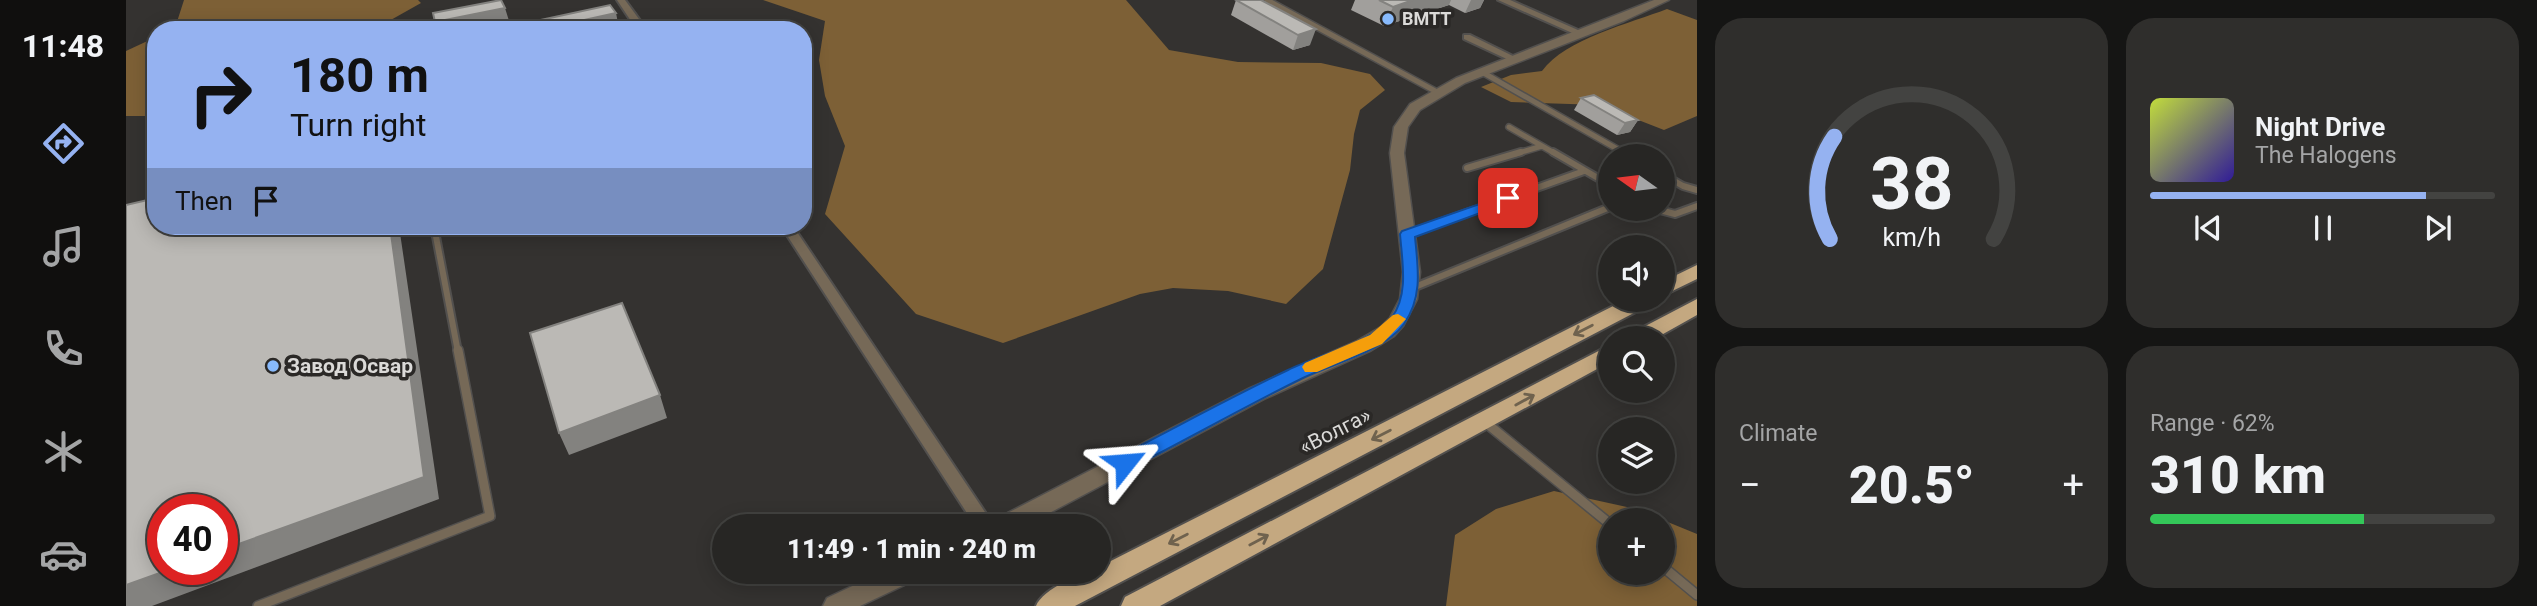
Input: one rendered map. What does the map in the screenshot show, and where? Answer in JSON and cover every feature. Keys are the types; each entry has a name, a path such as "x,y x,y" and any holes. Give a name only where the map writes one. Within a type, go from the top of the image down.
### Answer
{"highway":[{"path":"1675,283 1697,271"},
{"path":"1661,326 1697,306"},
{"name":"«Волга»","path":"1049,606 1619,312"},
{"path":"1133,606 1598,360"}],"street":[{"path":"621,0 636,21"},
{"path":"1502,0 1582,34"},
{"path":"1027,514 1296,373 1376,339 1397,322 1408,303 1411,275 1397,167 1399,136 1413,109 1437,92 1482,72 1663,0"},
{"path":"1467,37 1514,59"},
{"path":"793,235 977,514"},
{"path":"835,606 882,584"}],"lane":[{"path":"1267,0 1437,92"},
{"path":"1482,72 1609,144"},
{"path":"1509,127 1598,179"},
{"path":"1467,168 1542,146"},
{"path":"1407,234 1584,171"},
{"path":"1675,180 1697,190"},
{"path":"1675,215 1682,215 1697,206"},
{"path":"1409,289 1598,212"},
{"path":"258,606 491,516 436,235"},
{"path":"1484,422 1598,514"},
{"path":"1675,577 1697,596"}],"shaded area":[{"path":"184,0 418,0 421,3 389,21 177,21"},
{"path":"763,0 1126,0 1169,50 1238,62 1321,63 1370,74 1385,90 1360,110 1350,170 1323,269 1286,304 1228,291 1173,288 1140,294 1003,343 916,314 825,214 845,146 825,96 819,60 825,21"},
{"path":"1667,9 1697,20 1697,116 1664,130 1600,105 1511,102 1481,87 1511,75 1542,71 1552,60 1582,41"},
{"path":"147,41 147,116 126,116 126,51"},
{"path":"1554,491 1631,508 1598,508 1598,585 1675,585 1675,525 1697,534 1697,606 1446,606 1455,535 1496,509"}],"building":[{"path":"501,0 505,8 440,21 435,21 433,13"},
{"path":"1236,0 1261,0 1316,29 1298,35"},
{"path":"1379,0 1413,0 1393,7"},
{"path":"610,5 616,13 580,21 536,21"},
{"path":"1594,95 1638,120 1625,123 1581,98"},
{"name":"Завод Освар","path":"147,200 147,235 391,235 424,477 238,544 238,494 147,494 147,578 126,585 126,205"},
{"path":"622,303 660,395 559,433 530,333"}],"slow traffic":[{"path":"1311,367 1376,339 1398,319"}],"place":[{"name":"ВМТТ","path":"1388,19"},
{"name":"Завод Освар","path":"273,366"}],"route":[{"path":"1125,463 1296,373 1376,339 1397,322 1408,303 1411,275 1407,234 1508,198"}]}
